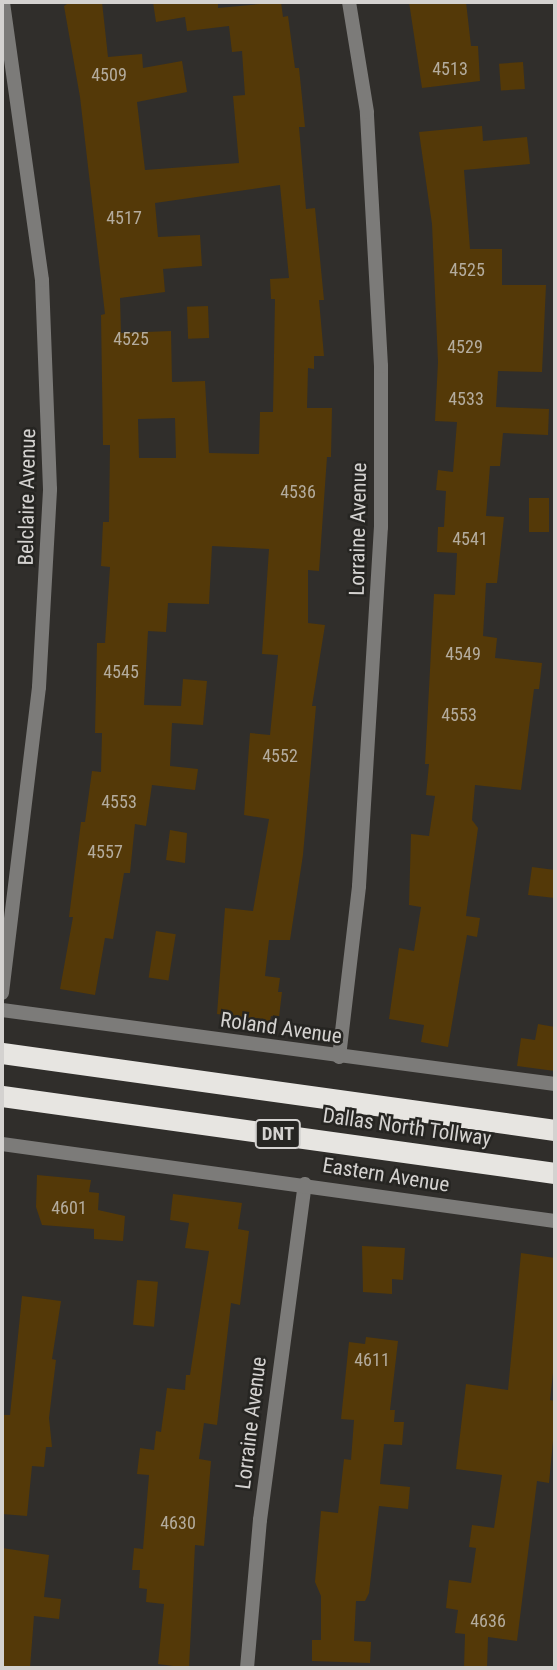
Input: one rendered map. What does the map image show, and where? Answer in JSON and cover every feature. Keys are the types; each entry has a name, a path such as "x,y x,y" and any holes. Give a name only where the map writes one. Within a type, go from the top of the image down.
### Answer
{"highway":[{"name":"Dallas North Tollway","path":"2,1053 555,1130"},
{"name":"Dallas North Tollway","path":"2,1096 555,1173"}],"street":[{"name":"Belclaire Avenue","path":"2,993 39,687 50,489 42,280 3,2"},
{"name":"Lorraine Avenue","path":"340,1057 359,887 381,527 381,366 367,112 349,2"},
{"name":"Roland Avenue","path":"2,1010 555,1084"},
{"name":"Eastern Avenue","path":"2,1144 305,1184 555,1221"},
{"name":"Lorraine Avenue","path":"247,1668 265,1480 305,1184"}],"building":[{"path":"70,2 102,2 108,57 142,54 143,68 182,61 187,92 137,102 145,170 239,163 233,96 245,95 242,51 232,52 229,26 187,31 185,17 156,22 153,2 218,2 218,8 281,2 283,17 288,16 295,68 299,68 305,127 299,127 306,209 315,208 324,300 319,300 324,356 314,356 314,369 308,368 307,408 332,408 331,457 327,457 319,571 308,570 308,623 325,625 312,706 316,706 303,855 290,940 269,940 265,976 280,978 278,992 282,992 279,1017 271,1016 270,1021 217,1014 225,908 253,911 269,819 244,815 250,733 270,735 278,655 262,654 269,549 212,546 209,604 168,603 166,632 148,631 144,705 181,706 183,679 207,681 203,725 172,723 170,766 198,769 195,790 152,785 146,826 135,824 130,873 124,873 113,939 105,938 95,995 60,989 73,917 69,917 81,822 85,822 92,771 101,772 102,733 95,733 97,643 105,643 110,567 101,566 103,522 109,522 110,445 103,445 101,315 105,314 80,97 64,6","holes":["280,185 289,278 270,279 271,299 275,299 273,412 260,412 259,454 209,453 205,381 172,382 171,331 121,333 120,298 165,292 163,269 202,266 200,235 158,237 155,203","175,418 176,458 139,458 138,419"]},
{"path":"409,2 466,2 471,46 478,46 480,81 422,88"},
{"path":"523,62 525,89 501,91 499,64"},
{"path":"482,126 483,141 527,137 530,164 464,170 470,249 502,249 502,285 546,285 542,372 498,371 496,407 549,409 548,435 503,433 500,466 490,466 486,516 504,517 497,583 486,583 483,636 497,638 495,658 542,663 539,689 534,689 521,790 475,785 472,820 478,828 466,916 480,918 477,937 467,935 448,1047 421,1042 424,1025 389,1019 399,948 414,951 421,907 409,905 411,834 429,836 435,796 426,795 429,764 425,764 434,594 455,595 457,553 437,552 438,527 444,527 446,491 436,490 438,470 453,472 457,422 435,421 438,362 432,224 419,132"},
{"path":"208,306 209,338 188,339 187,307"},
{"path":"529,498 549,498 549,532 529,532"},
{"path":"170,830 187,833 185,863 166,860"},
{"path":"532,867 555,870 555,898 528,895"},
{"path":"156,931 176,934 168,981 149,977"},
{"path":"538,1024 555,1027 555,1071 517,1066 521,1038 535,1040"},
{"path":"37,1175 91,1180 89,1192 99,1193 98,1210 125,1216 123,1241 94,1239 94,1229 42,1225 36,1207"},
{"path":"173,1194 242,1203 238,1229 249,1231 240,1305 231,1303 217,1425 204,1423 199,1459 211,1461 204,1546 195,1545 189,1668 158,1664 164,1604 146,1602 147,1589 139,1588 140,1570 132,1570 134,1548 143,1549 149,1475 137,1474 140,1448 154,1450 156,1431 161,1432 167,1388 185,1390 186,1375 190,1375 209,1251 185,1248 189,1223 170,1220"},
{"path":"362,1246 405,1248 403,1280 392,1279 392,1294 363,1292"},
{"path":"521,1253 555,1258 555,1355 550,1400 555,1401 555,1420 549,1483 537,1481 517,1641 488,1637 487,1668 464,1668 465,1634 455,1633 458,1610 446,1608 449,1580 471,1583 476,1548 469,1547 472,1525 494,1528 502,1475 456,1469 466,1384 508,1390"},
{"path":"137,1280 158,1282 154,1327 133,1325"},
{"path":"22,1296 61,1301 52,1359 56,1360 49,1418 52,1447 46,1447 44,1467 32,1466 27,1516 2,1514 2,1415 10,1415"},
{"path":"366,1337 398,1341 390,1410 395,1410 394,1422 404,1422 402,1445 384,1444 380,1484 410,1487 408,1509 379,1506 369,1593 365,1601 356,1601 354,1641 371,1642 370,1663 312,1661 312,1640 321,1640 321,1596 315,1582 321,1511 338,1513 344,1459 351,1460 354,1420 341,1419 349,1342 365,1344"},
{"path":"2,1548 49,1555 44,1597 61,1599 59,1619 34,1616 30,1668 2,1668"}]}
